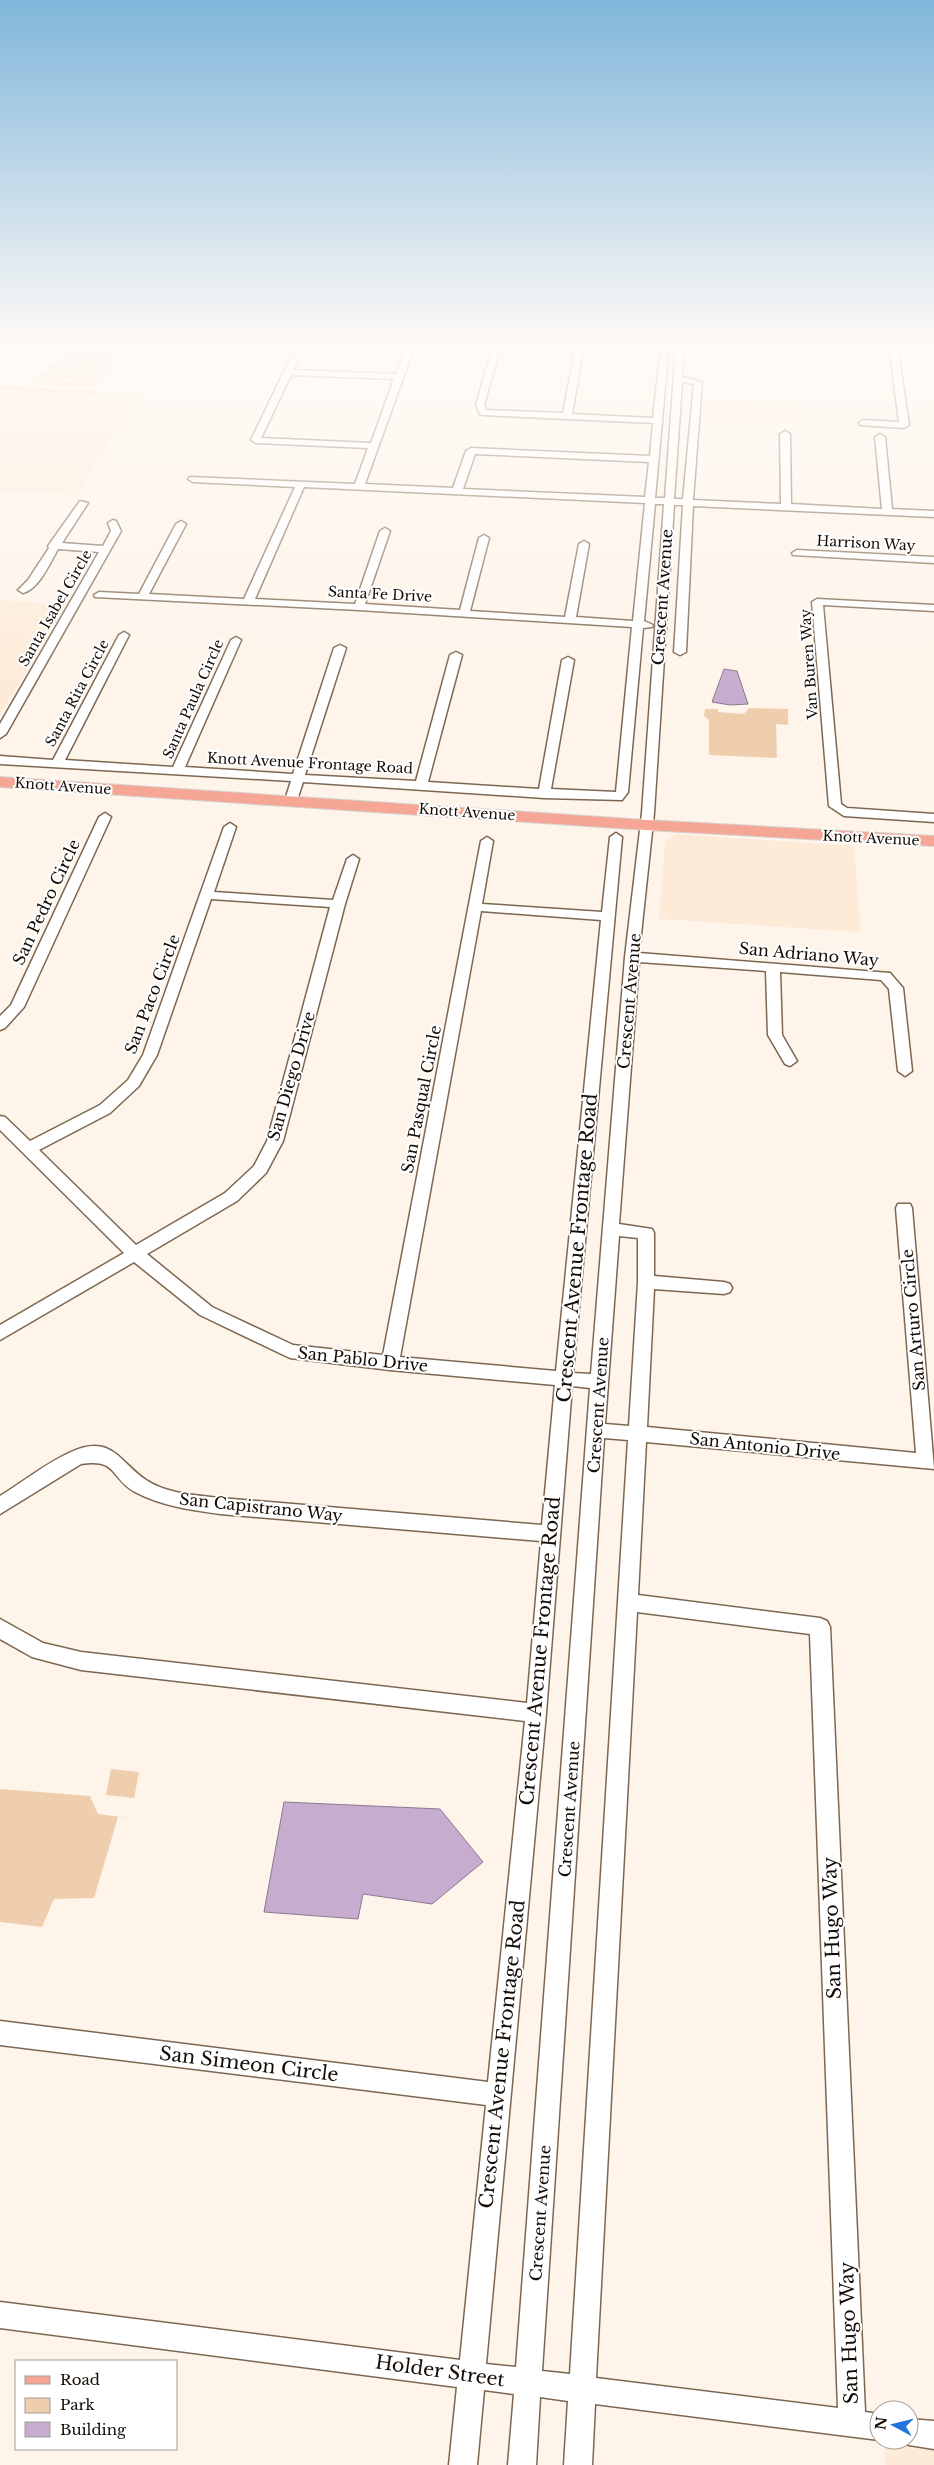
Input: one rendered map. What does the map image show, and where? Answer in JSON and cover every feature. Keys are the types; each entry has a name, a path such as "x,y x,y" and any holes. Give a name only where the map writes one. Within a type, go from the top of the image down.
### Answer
{"main road":[{"name":"Knott Avenue","path":"0,770 294,789 647,819 844,830 934,841"},
{"name":"Knott Avenue","path":"0,782 294,789"},
{"name":"Knott Avenue","path":"844,830 934,829"}],"street":[{"path":"360,487 369,460"},
{"path":"456,491 468,460"},
{"name":"Crescent Avenue","path":"618,797 622,792 653,460"},
{"name":"Crescent Avenue","path":"522,2465 597,1430 598,1382 612,1230 632,958 647,819 659,625 672,460"},
{"path":"680,652 691,460"},
{"path":"785,460 786,507"},
{"path":"882,460 887,512"},
{"path":"193,479 934,514"},
{"path":"248,602 301,484"},
{"path":"23,590 32,582 53,546 83,503"},
{"name":"Santa Isabel Circle","path":"0,734 116,531 113,522"},
{"path":"142,598 181,524"},
{"path":"359,608 386,531"},
{"path":"464,614 484,538"},
{"path":"570,621 584,544"},
{"path":"53,546 106,549"},
{"name":"Harrison Way","path":"797,553 934,560"},
{"name":"Santa Fe Drive","path":"98,595 659,625"},
{"name":"Van Buren Way","path":"934,608 817,602 836,806 844,812 934,818"},
{"name":"Santa Rita Circle","path":"57,764 124,635"},
{"name":"Santa Paula Circle","path":"177,771 236,640"},
{"path":"294,789 340,648"},
{"path":"421,785 456,656"},
{"path":"544,794 568,660"},
{"name":"Knott Avenue Frontage Road","path":"0,760 177,771 294,789 421,785 544,794 618,797"},
{"name":"San Pedro Circle","path":"0,1025 17,1007 105,817"},
{"name":"San Paco Circle","path":"30,1148 105,1109 134,1083 150,1055 230,827"},
{"name":"Crescent Avenue Frontage Road","path":"463,2465 536,1712 564,1379 616,837"},
{"name":"San Pasqual Circle","path":"390,1363 487,841"},
{"name":"San Diego Drive","path":"0,1333 231,1197 260,1169 274,1141 338,904 353,859"},
{"path":"207,895 338,904"},
{"path":"475,907 609,917"},
{"name":"San Adriano Way","path":"632,958 885,976 896,988 905,1071"},
{"path":"773,968 775,1036 790,1061"},
{"name":"San Pablo Drive","path":"0,1121 30,1148 135,1254 206,1311 290,1351 390,1363 598,1382"},
{"name":"San Arturo Circle","path":"904,1208 930,1462"},
{"name":"Crescent Avenue Frontage Road","path":"578,2465 646,1282 646,1233 612,1230"},
{"path":"646,1282 724,1288"},
{"name":"San Antonio Drive","path":"597,1430 930,1462"},
{"name":"San Capistrano Way","path":"0,1506 77,1457 96,1454 110,1457 122,1466 140,1486 176,1500 220,1506 551,1534"},
{"name":"San Hugo Way","path":"628,1602 820,1627 852,2423"},
{"path":"0,1628 24,1644 51,1656 110,1665 536,1712"},
{"name":"San Simeon Circle","path":"0,2033 498,2094"},
{"name":"Holder Street","path":"0,2315 869,2426"},
{"path":"919,2433 934,2435"}],"shaded area":[{"path":"0,460 98,460 76,495 0,491"},
{"path":"0,600 66,605 0,715"},
{"path":"675,834 854,846 861,932 659,919 665,840"},
{"path":"934,2435 934,2465 885,2465 884,2450 919,2450 919,2438"}],"green space":[{"path":"749,708 788,709 788,725 776,724 777,758 709,755 709,720 704,716 705,709 718,709 718,712 744,714"},
{"path":"111,1769 139,1772 134,1798 106,1795"},
{"path":"0,1789 90,1796 98,1814 129,1818 118,1817 94,1898 54,1899 42,1927 0,1922"}],"building":[{"path":"724,669 737,671 748,704 730,705 712,702"},
{"path":"284,1802 440,1809 483,1862 432,1904 363,1894 358,1919 264,1912"}]}
